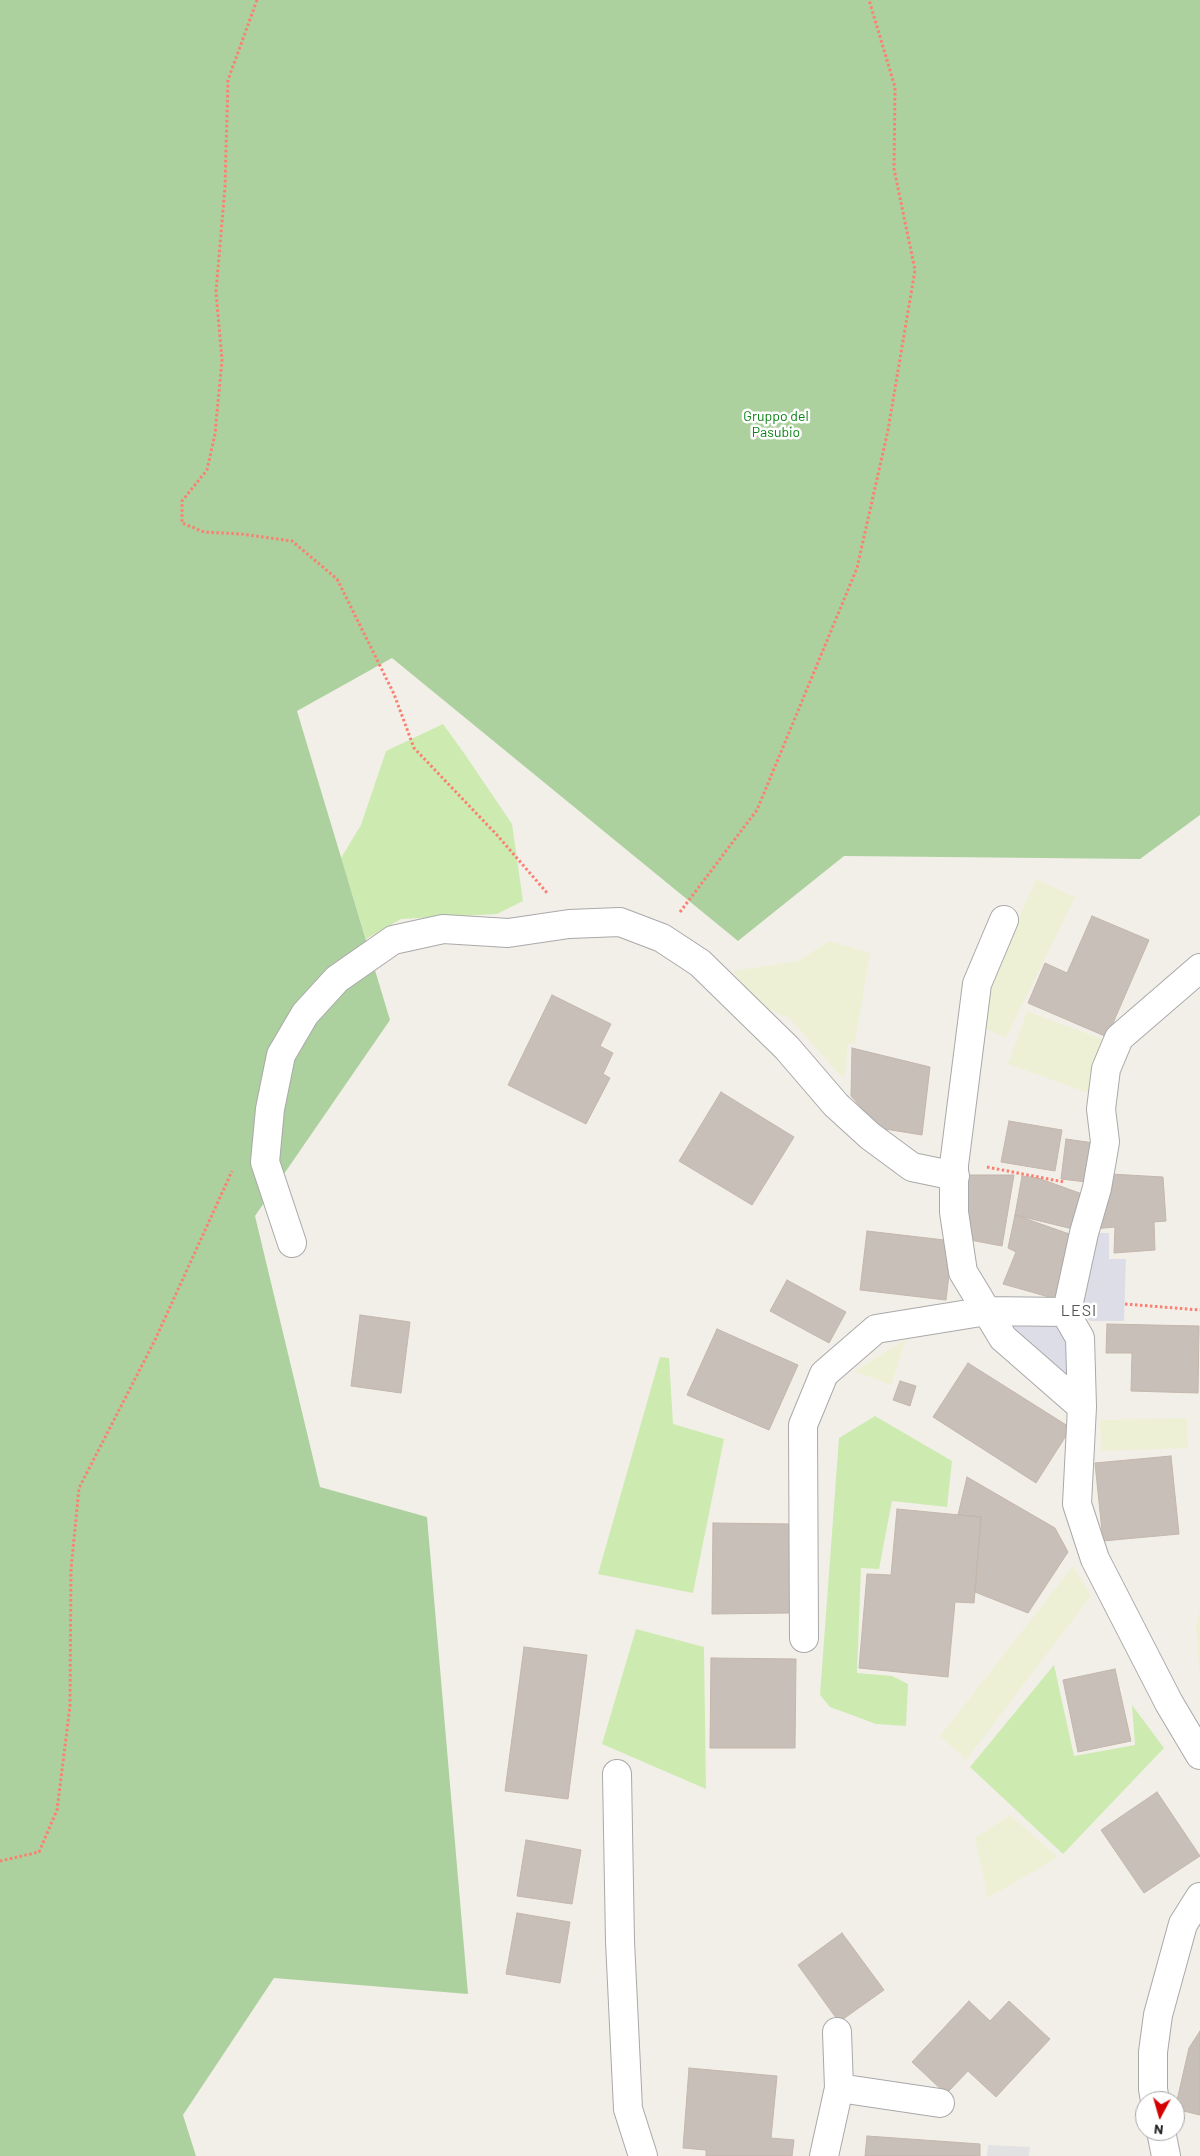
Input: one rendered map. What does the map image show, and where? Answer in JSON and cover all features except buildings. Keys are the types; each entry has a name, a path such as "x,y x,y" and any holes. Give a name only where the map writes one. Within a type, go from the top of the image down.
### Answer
{"street":[{"path":"1004,920 977,984 955,1176 954,1212 963,1272 1003,1338 1082,1407"},
{"path":"292,1243 265,1162 270,1109 281,1055 305,1014 338,979 393,940 443,929 508,933 580,924 620,922 662,938 700,963 787,1048 836,1105 870,1136 912,1167 955,1176"},
{"path":"1065,1312 1097,1188 1105,1142 1100,1109 1106,1069 1120,1038 1200,968"},
{"path":"804,1638 804,1425 824,1374 876,1330 987,1311 1065,1312"},
{"path":"1065,1312 1080,1338 1082,1407 1077,1504 1092,1550 1169,1703 1200,1755"},
{"path":"617,1774 620,1941 628,2109 643,2156"},
{"path":"1153,2091 1153,2052 1158,2014 1183,1924 1200,1897"},
{"path":"824,2156 839,2088 837,2032"},
{"path":"839,2088 940,2103"},
{"path":"1163,2141 1166,2156"}],"path":[{"path":"257,0 228,80 224,187 216,292 222,360 215,434 207,470 182,500 182,523 204,532 241,534 292,541 337,579 394,694 414,748 497,835 558,906 580,924"},
{"path":"662,938 757,810 857,568 886,439 915,270 894,169 895,87 869,0"},
{"path":"955,1176 966,1167 988,1167 1097,1188"},
{"path":"0,1861 39,1852 57,1810 70,1706 71,1569 79,1488 155,1340 232,1171"},
{"path":"1125,1304 1200,1310"}],"green space":[{"name":"Gruppo del Pasubio","path":"0,0 1200,0 1200,815 1140,859 844,856 738,941 392,658 297,711 390,1020 255,1216 320,1487 427,1517 468,1994 274,1978 183,2115 196,2156 0,2156"},
{"path":"443,724 512,824 523,901 497,914 401,919 366,939 341,858 361,825 386,751"},
{"path":"1036,879 1075,897 1006,1038 980,1026 986,993"},
{"path":"829,941 870,953 855,1043 848,1044 844,1079 789,1018 759,1005 732,971 798,961"},
{"path":"1027,1011 1107,1041 1091,1094 1008,1064"},
{"path":"906,1339 891,1385 855,1371"},
{"path":"660,1357 669,1358 673,1424 724,1439 693,1593 598,1574"},
{"path":"875,1416 952,1461 947,1507 892,1501 879,1569 861,1568 857,1673 892,1676 908,1684 906,1726 876,1724 830,1707 820,1695 839,1438"},
{"path":"1187,1418 1188,1448 1101,1451 1100,1420"},
{"path":"1073,1566 1091,1596 966,1760 940,1736"},
{"path":"1200,1607 1200,1683 1196,1627"},
{"path":"636,1629 704,1647 706,1789 602,1744"},
{"path":"1054,1665 1074,1756 1135,1745 1132,1705 1164,1748 1063,1854 970,1767"},
{"path":"1010,1815 1058,1857 988,1898 975,1838"}],"shaded area":[{"path":"1084,1233 1109,1233 1109,1259 1126,1259 1124,1321 1090,1321 1069,1302"},
{"path":"1003,1320 1059,1321 1071,1341 1072,1385"},
{"path":"988,2145 1030,2147 1029,2156 987,2156"}],"district":[{"name":"LESI","path":"1079,1311"}]}
